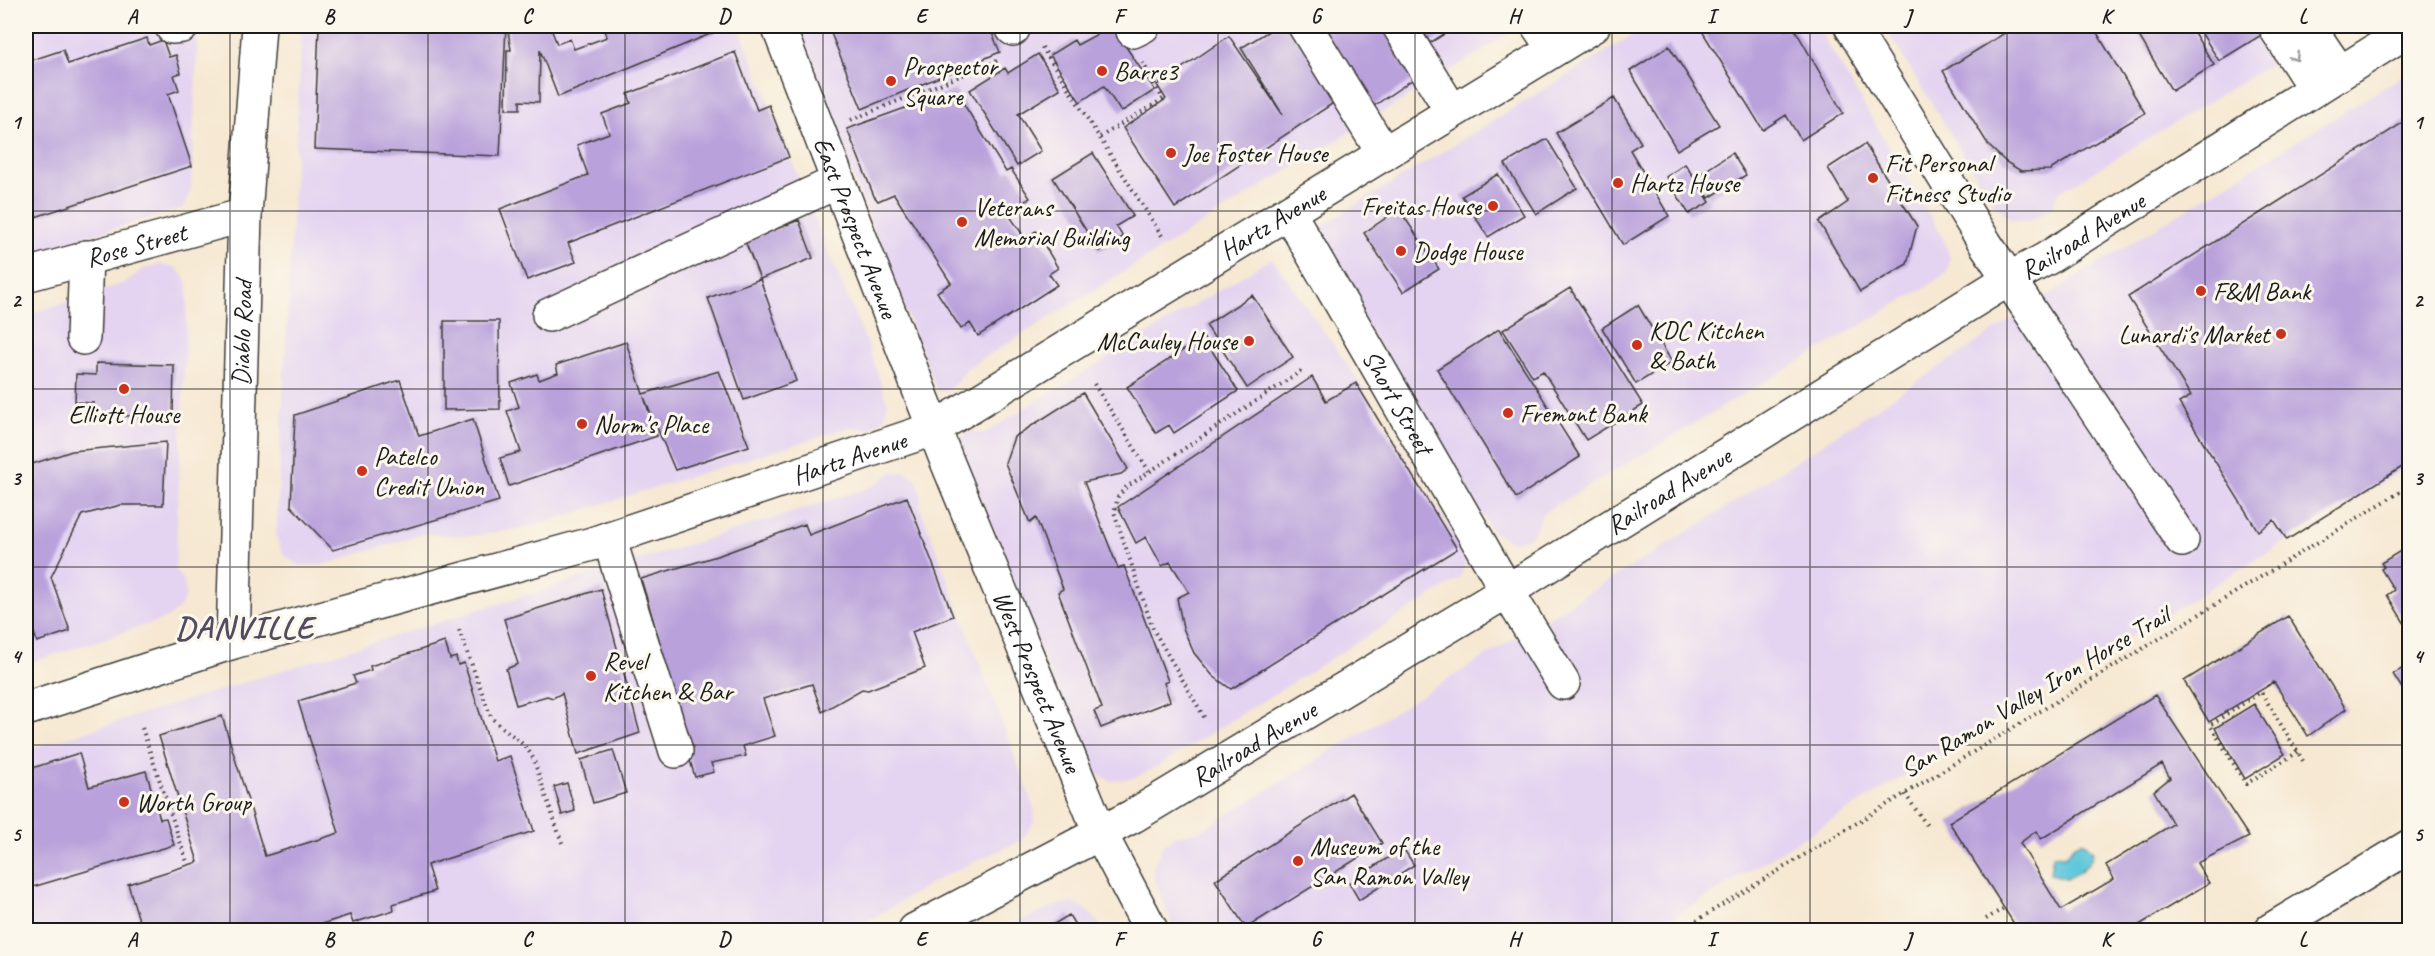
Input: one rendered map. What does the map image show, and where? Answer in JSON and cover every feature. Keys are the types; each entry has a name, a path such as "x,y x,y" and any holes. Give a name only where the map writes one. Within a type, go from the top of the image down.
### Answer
{"street":[{"name":"Diablo Road","path":"233,642 245,215 260,26"},
{"name":"East Prospect Avenue","path":"777,26 933,429"},
{"path":"1305,26 1384,154"},
{"path":"1399,26 1452,111"},
{"name":"Hartz Avenue","path":"26,708 233,642 609,538 933,429 1289,213 1452,111 1546,37 1593,26"},
{"path":"1851,26 2009,279 2182,540"},
{"path":"2277,26 2277,30 2328,81"},
{"path":"2308,26 2328,81"},
{"name":"Railroad Avenue","path":"915,930 1101,835 1507,591 2009,279 2056,253 2409,29"},
{"path":"549,315 837,182"},
{"name":"Short Street","path":"1289,213 1507,591 1563,683"},
{"name":"Rose Street","path":"26,275 245,215"},
{"path":"83,338 86,257"},
{"name":"West Prospect Avenue","path":"933,429 1101,835 1151,930"},
{"path":"609,538 676,751"},
{"path":"2271,930 2409,846"}],"path":[{"path":"1100,137 1163,99 1143,63 1138,28"},
{"path":"818,132 980,69 1010,54 1021,31 1100,137 1164,239"},
{"path":"1204,717 1153,629 1114,512 1118,496 1125,488 1149,471 1304,369"},
{"path":"1094,384 1149,471"},
{"name":"San Ramon Valley Iron Horse Trail","path":"1681,930 2409,486"},
{"path":"459,630 491,717 500,727 526,746 533,758 562,843"},
{"path":"2298,752 2246,784 2210,725 2261,692 2298,752 2305,764"},
{"path":"142,728 188,865"},
{"path":"1905,794 1928,827"},
{"path":"1986,919 2004,908"}],"shaded area":[{"path":"26,26 198,26 191,189 183,208 26,255"},
{"path":"302,26 739,26 823,240 866,341 888,403 884,418 869,430 850,427 529,527 472,536 424,534 322,565 297,565 283,554 276,537"},
{"path":"794,26 1522,26 966,369 956,383 945,391 937,391"},
{"path":"1648,26 1817,26 1944,240 1950,258 1947,272 1929,285 1543,513 1533,534 1522,541 1512,542 1492,531 1310,233"},
{"path":"1884,26 2334,26 2060,192 2055,197 2054,207 2028,221 2011,219 1994,204"},
{"path":"2409,72 2409,466 1653,930 1174,930 1154,877 1154,865 1163,845 1175,836 1201,831 1707,520 2070,281"},
{"path":"1272,258 1354,374 1463,550 1465,567 1459,579 1153,769 1133,778 1113,781 1099,776 1082,756 975,483 967,481 954,458 958,444 967,433 974,431 983,434"},
{"path":"158,264 175,267 184,276 188,286 175,569 184,582 186,595 180,608 167,618 26,664 26,315 125,283 143,269"},
{"path":"892,472 905,472 917,479 921,494 920,507 1034,807 1034,822 1022,840 944,876 852,930 26,930 26,750 807,508 874,486"},
{"path":"1073,903 1085,908 1105,930 999,930 1060,904"}],"water":[{"path":"2081,842 2093,852 2087,865 2066,878 2050,874 2053,855 2066,856 2073,846"}],"building":[{"path":"319,26 506,26 500,156 314,149"},
{"path":"518,26 550,26 557,44 570,39 574,49 607,37 604,26 713,26 715,32 558,97 540,50 539,102 520,101 520,109 506,109 507,50 511,50 508,30"},
{"name":"Prospector Square","path":"828,26 989,26 1000,52 862,109"},
{"name":"Barre3","path":"1112,26 1155,90 1121,112 1104,86 1080,102 1050,55 1074,40 1077,45"},
{"path":"1277,26 1300,26 1344,96 1175,208 1123,128 1166,99 1157,85 1229,36 1283,115 1241,48"},
{"path":"1312,26 1382,26 1416,77 1368,110"},
{"path":"1420,26 1457,26 1430,43"},
{"path":"1711,26 1783,26 1785,30 1793,26 1843,113 1801,140 1786,115 1763,130 1702,31"},
{"path":"2016,26 2093,26 2145,113 2050,170 2021,171 2006,162 1989,146 1943,71"},
{"path":"2145,26 2190,26 2214,65 2172,91 2136,31"},
{"path":"2197,26 2258,26 2263,34 2219,61"},
{"path":"147,38 149,45 163,40 169,57 176,55 181,73 174,75 179,90 168,94 192,166 26,220 26,62 63,50 68,64"},
{"path":"1669,46 1719,125 1677,150 1630,71"},
{"path":"735,52 757,110 769,105 789,157 568,243 576,262 527,280 500,209 588,175 577,145 609,133 602,114 631,103 628,94"},
{"path":"1038,54 1060,89 1018,114 1041,151 1017,166 970,90 1005,68 1008,73"},
{"name":"Veterans Memorial Building","path":"955,90 1006,172 1011,169 1030,198 1007,212 1025,238 1036,231 1058,268 1049,274 1057,285 978,336 970,323 961,329 937,292 951,283 894,194 878,201 874,196 847,129"},
{"name":"Hartz House","path":"1614,98 1641,143 1630,150 1669,216 1623,245 1556,133"},
{"name":"Lunardi's Market","path":"2410,118 2410,462 2287,540 2274,520 2258,531 2179,403 2191,396 2128,297"},
{"path":"1547,139 1577,188 1536,214 1505,164"},
{"path":"1865,144 1917,226 1907,264 1860,292 1819,222 1848,202 1828,168"},
{"path":"1093,153 1133,216 1116,226 1123,237 1099,251 1053,178"},
{"path":"1732,153 1746,175 1709,198 1696,177"},
{"path":"1685,164 1710,202 1689,214 1666,177"},
{"name":"Freitas House","path":"1498,174 1524,215 1488,237 1462,196"},
{"name":"Dodge House","path":"1399,209 1439,269 1403,292 1364,233"},
{"path":"799,220 813,258 760,279 745,241"},
{"path":"760,279 796,381 744,400 708,298"},
{"path":"1570,288 1643,405 1586,440 1543,371 1533,377 1503,330"},
{"name":"McCauley House","path":"1252,295 1293,357 1247,388 1206,325"},
{"name":"KDC Kitchen & Bath","path":"1638,305 1672,362 1636,384 1602,328"},
{"path":"444,321 499,321 500,409 444,410"},
{"name":"Fremont Bank","path":"1499,329 1580,457 1516,498 1437,369"},
{"path":"1203,337 1238,391 1174,433 1169,425 1156,433 1127,387"},
{"name":"Norm's Place","path":"626,342 643,394 719,371 749,446 675,470 644,397 657,436 509,486 500,458 521,452 507,411 519,407 511,383 537,374 539,380 558,373 556,365"},
{"name":"Elliott House","path":"96,363 174,365 173,417 94,415 94,403 75,402 76,374 96,375"},
{"path":"1312,377 1326,401 1356,383 1457,549 1231,689 1213,676 1194,653 1183,628 1177,598 1189,592 1170,562 1162,566 1146,537 1136,543 1118,507"},
{"name":"Patelco Credit Union","path":"400,380 419,436 473,419 499,501 333,550 291,506 295,415"},
{"path":"1083,393 1128,469 1121,474 1084,482 1118,568 1124,566 1168,681 1164,683 1170,701 1101,728 1094,711 1102,708 1058,592 1063,589 1036,518 1030,523 1005,463 1014,437"},
{"path":"166,442 163,505 121,505 82,515 51,577 70,631 37,642 32,627 26,629 26,466 72,451"},
{"path":"907,497 953,616 912,632 925,668 868,690 862,689 822,712 812,684 763,699 775,736 743,746 746,756 711,763 714,772 695,777 664,675 669,673 641,579 720,555 805,524 809,535"},
{"path":"2410,545 2410,632 2387,595 2394,590 2381,569 2384,567 2381,563"},
{"name":"Revel Kitchen & Bar","path":"601,589 640,733 578,754 562,693 553,698 547,696 516,705 506,669 518,664 504,619"},
{"path":"2288,616 2346,709 2308,736 2274,682 2209,722 2184,681"},
{"path":"445,642 450,659 456,657 458,665 464,663 495,761 510,756 534,831 427,865 435,891 393,904 394,910 353,923 350,915 303,930 142,930 128,884 198,862 159,736 222,716 265,856 339,833 298,701 356,683 353,676 371,670 370,666"},
{"path":"2410,664 2410,701 2393,674"},
{"path":"2155,695 2249,837 2197,863 2209,883 2131,930 2018,930 1949,822","holes":["2162,764 2170,778 2154,791 2173,824 2106,865 2114,879 2061,910 2020,843 2036,831 2041,839"]},
{"path":"2254,704 2285,754 2245,779 2215,728"},
{"path":"613,750 626,793 593,803 581,760"},
{"path":"79,753 89,787 146,771 160,819 166,818 174,845 26,889 26,770"},
{"path":"567,783 575,811 562,815 554,787"},
{"name":"Museum of the San Ramon Valley","path":"1351,793 1382,843 1246,928 1215,880"},
{"path":"1403,848 1414,865 1359,900 1349,883"},
{"path":"1069,915 1078,930 1044,930"}],"place":[{"name":"Barre3","path":"1102,71"},
{"name":"Prospector Square","path":"891,81"},
{"name":"Joe Foster House","path":"1171,153"},
{"name":"Fit Personal Fitness Studio","path":"1873,178"},
{"name":"Hartz House","path":"1618,183"},
{"name":"Freitas House","path":"1493,206"},
{"name":"Veterans Memorial Building","path":"962,222"},
{"name":"Dodge House","path":"1401,251"},
{"name":"F&M Bank","path":"2201,291"},
{"name":"Lunardi's Market","path":"2281,334"},
{"name":"McCauley House","path":"1249,341"},
{"name":"KDC Kitchen & Bath","path":"1637,345"},
{"name":"Elliott House","path":"124,389"},
{"name":"Fremont Bank","path":"1508,413"},
{"name":"Norm's Place","path":"582,424"},
{"name":"Patelco Credit Union","path":"362,471"},
{"name":"Revel Kitchen & Bar","path":"591,676"},
{"name":"Worth Group","path":"124,802"},
{"name":"Museum of the San Ramon Valley","path":"1298,861"}],"district":[{"name":"DANVILLE","path":"245,627"}]}
